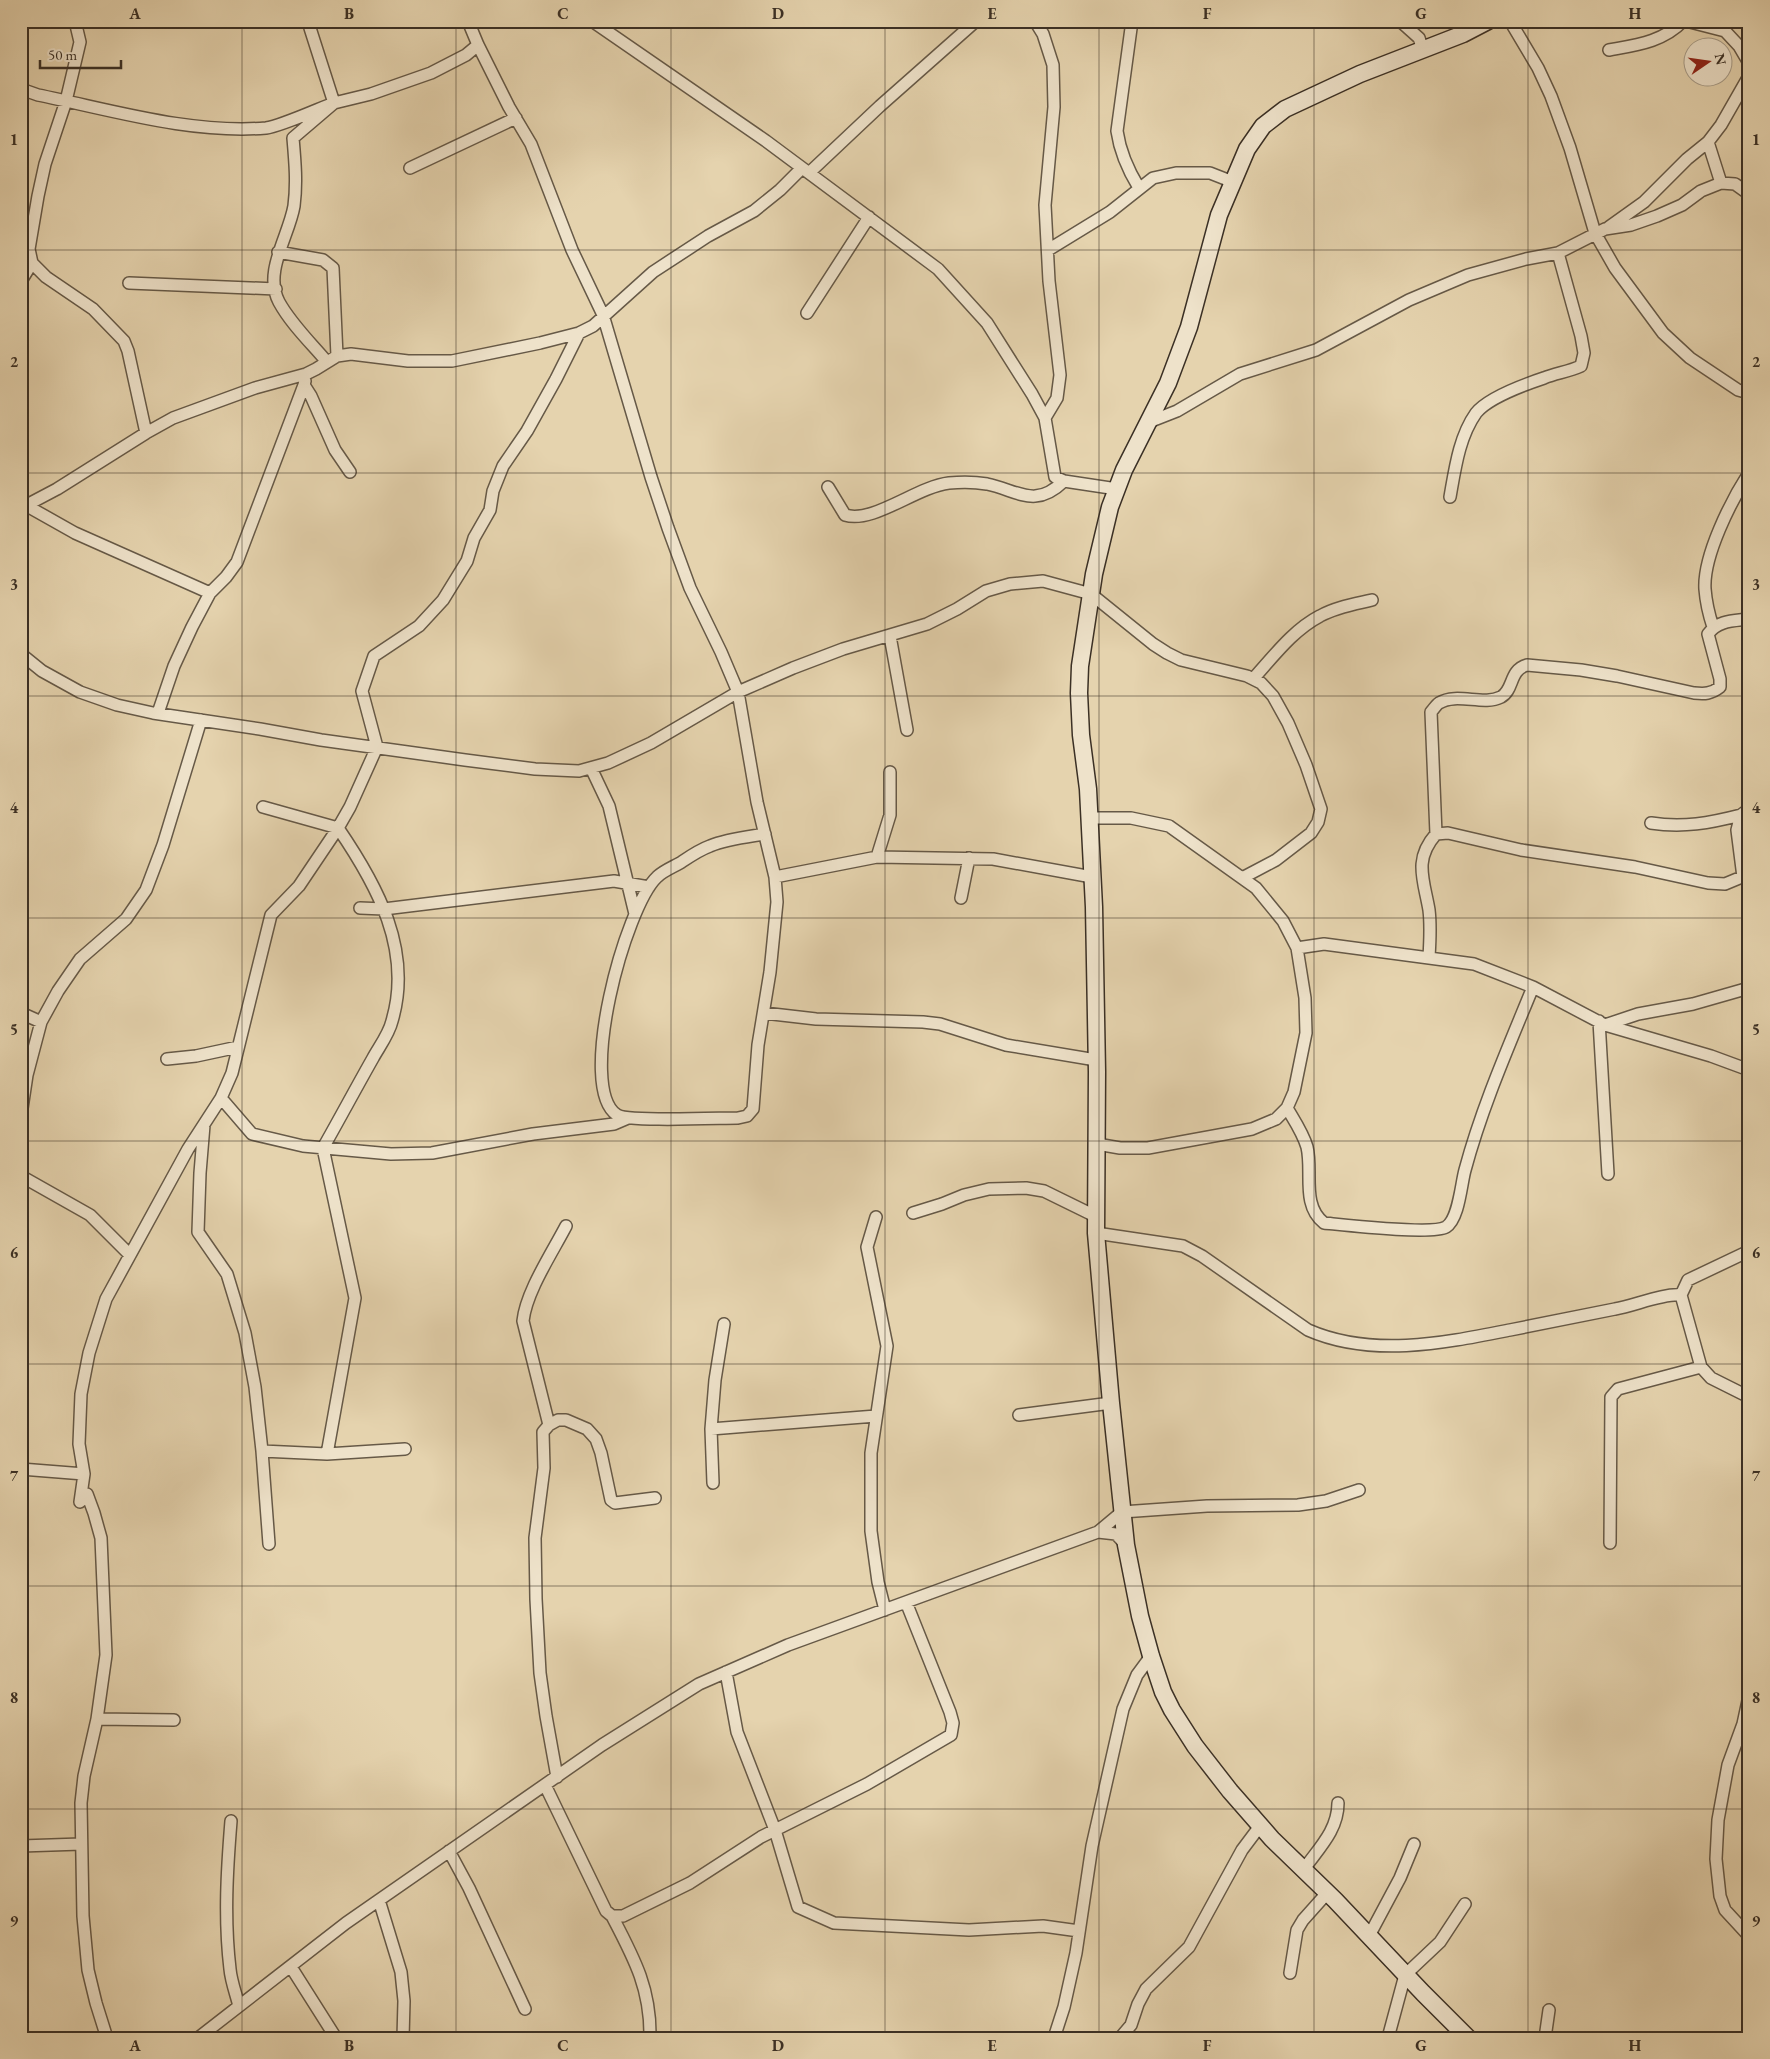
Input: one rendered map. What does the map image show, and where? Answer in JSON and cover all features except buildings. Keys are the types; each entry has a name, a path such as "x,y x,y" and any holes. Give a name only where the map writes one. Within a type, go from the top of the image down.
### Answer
{"main road":[{"path":"1468,2038 1405,1975 1328,1892 1260,1826 1195,1746 1163,1692 1151,1656 1140,1616 1126,1545 1111,1403 1097,1225 1092,877 1088,789 1081,735 1080,666 1094,574 1110,507 1124,470 1168,383 1190,328 1219,215 1247,149 1263,126 1285,109 1360,74 1423,50 1488,21"}],"street":[{"path":"75,21 80,42 66,101 52,141 38,196 29,250 32,263 46,277 92,309 124,341 128,351 146,433"},
{"path":"310,21 310,28 334,103"},
{"path":"468,21 478,45 531,144 572,250 603,315 668,528 690,588 738,692 757,802 765,834 775,877 777,902 775,930 758,1045 753,1109 747,1116 738,1118 619,1117 608,1108 600,1078 615,970 624,940 635,914 657,877 710,846 765,834"},
{"path":"592,21 766,141 938,269 986,323 1045,418 1052,470 1055,477 1064,481 1117,489"},
{"path":"1035,21 1043,34 1053,65 1054,107 1044,205 1049,281 1060,376 1057,398 1045,418"},
{"path":"1132,21 1117,131 1130,174 1139,188"},
{"path":"1400,21 1418,38 1423,50"},
{"path":"1510,21 1538,68 1551,96 1615,268 1663,333 1690,358 1738,390 1749,394"},
{"path":"1608,50 1658,39 1673,32 1685,21 1725,31 1739,46 1749,63"},
{"path":"24,507 57,490 173,418 216,401 305,380 332,359 351,354 408,361 452,361 540,343 579,333 593,326 653,272 708,236 754,211 806,170 880,106 970,23"},
{"path":"21,89 38,95 167,122 224,128 268,128 334,103 371,94 430,73 466,55 478,45"},
{"path":"1149,422 1177,411 1240,374 1316,350 1409,300 1468,275 1526,259 1558,253 1600,231 1644,202 1687,159 1708,142 1721,125 1749,76"},
{"path":"332,359 294,322 279,301 275,276 278,252 293,209 297,179 293,138 334,103"},
{"path":"410,168 516,118"},
{"path":"1708,142 1721,183"},
{"path":"1048,250 1110,212 1153,178 1176,173 1210,173 1233,182"},
{"path":"1600,231 1631,225 1657,216 1682,205 1701,191 1721,183 1735,184 1749,194"},
{"path":"807,313 869,217"},
{"path":"278,252 323,260 333,268 332,359"},
{"path":"1450,497 1457,460 1466,431 1477,412 1494,400 1524,385 1580,366 1584,353 1581,336 1558,253"},
{"path":"21,281 32,263"},
{"path":"129,283 276,289"},
{"path":"107,2038 88,1970 83,1916 81,1844 84,1776 97,1719 106,1654 101,1538 87,1494 80,1502 84,1474 80,1444 81,1394 89,1353 106,1300 205,1121 221,1098 232,1073 271,915 299,886 338,828 350,807 376,747 362,691 374,656 419,626 443,600 467,561 474,538 490,510 493,491 503,466 536,414 579,333"},
{"path":"305,380 335,450 350,472"},
{"path":"158,713 186,639 210,593 226,577 237,562 305,380"},
{"path":"1713,627 1705,588 1707,567 1724,519 1749,473"},
{"path":"828,487 845,515 854,518 868,516 920,491 943,484 985,484 1023,496 1042,496 1064,481"},
{"path":"24,507 75,533 210,593"},
{"path":"21,654 42,671 80,692 117,705 320,740 535,769 579,771 608,763 652,744 738,692 786,671 843,649 927,624 957,609 986,591 1010,584 1043,581 1091,594 1153,644 1181,660 1214,667 1252,679 1261,683 1274,696 1288,722 1306,765 1321,809 1318,822 1311,834 1276,860 1242,878"},
{"path":"1252,679 1304,626 1328,613 1372,600"},
{"path":"1436,834 1431,712 1438,703 1450,700 1500,698 1506,694 1516,672 1527,665 1581,670 1617,676 1694,693 1705,694 1713,692 1720,687 1720,679 1708,634 1713,627 1722,623 1749,619"},
{"path":"890,636 907,730"},
{"path":"21,1115 27,1075 41,1022 58,991 80,959 126,919 146,890 163,845 201,720"},
{"path":"591,768 608,806 635,914"},
{"path":"877,856 890,815 890,772"},
{"path":"264,807 338,828 352,848 384,909 399,965 398,991 392,1023 324,1148 355,1298 327,1454"},
{"path":"1429,957 1431,933 1421,861 1427,844 1436,834 1448,833 1522,850 1635,867 1708,883 1725,884 1746,876 1737,838 1745,812"},
{"path":"1652,823 1684,826 1711,823 1745,812"},
{"path":"1089,818 1131,818 1168,826 1256,888 1283,921 1297,948 1304,998 1306,1032 1299,1071 1287,1108 1276,1119 1252,1129 1209,1135 1148,1148 1120,1148 1097,1144"},
{"path":"775,877 877,856 993,859 1092,877"},
{"path":"961,898 969,858"},
{"path":"360,908 384,909 614,881 650,887"},
{"path":"1297,948 1324,944 1474,964 1533,987 1602,1023 1711,1056 1749,1070"},
{"path":"1287,1108 1303,1136 1307,1148 1311,1206 1316,1217 1324,1223 1412,1230 1436,1230 1447,1227 1454,1217 1464,1171 1490,1092 1533,987"},
{"path":"1602,1023 1693,1004 1749,988"},
{"path":"21,1012 41,1022"},
{"path":"764,1013 816,1019 940,1024 1006,1045 1096,1060"},
{"path":"1602,1023 1608,1174"},
{"path":"167,1059 196,1056 238,1046"},
{"path":"221,1098 252,1134 303,1146 391,1154 432,1153 532,1134 614,1124 628,1118"},
{"path":"205,1121 200,1173 198,1232 227,1274 236,1298 245,1333 255,1387 269,1544"},
{"path":"21,1176 90,1215 130,1255"},
{"path":"913,1212 942,1204 964,1195 988,1190 1026,1188 1044,1191 1097,1225 1183,1246 1209,1260 1308,1330 1325,1338 1365,1344 1394,1347 1432,1344 1635,1305 1672,1294 1681,1295"},
{"path":"876,1217 867,1247 887,1346 871,1453 871,1531 876,1573 885,1610"},
{"path":"549,1425 523,1321 524,1308 566,1226"},
{"path":"1749,1251 1688,1280 1681,1295 1701,1367 1711,1378 1749,1397"},
{"path":"713,1483 711,1429 724,1324"},
{"path":"1610,1543 1611,1396 1618,1389 1701,1367"},
{"path":"1019,1415 1111,1403"},
{"path":"711,1429 876,1416"},
{"path":"557,1777 540,1673 536,1600 535,1538 544,1468 543,1432 549,1425 558,1420 566,1420 587,1430 596,1439 601,1452 611,1500 615,1503 655,1498"},
{"path":"262,1451 327,1454 405,1449"},
{"path":"21,1469 84,1474"},
{"path":"198,2038 346,1923 545,1785 668,1702 699,1684 788,1645 1098,1532 1122,1512 1207,1506 1298,1505 1326,1501 1359,1490"},
{"path":"1098,1532 1116,1534 1126,1545"},
{"path":"612,1916 623,1916 690,1883 775,1830 867,1784 951,1734 953,1723 950,1712 906,1602"},
{"path":"1054,2038 1064,2007 1079,1931 1092,1846 1123,1709 1137,1675 1151,1656"},
{"path":"726,1672 737,1732 775,1830 798,1907 834,1923 969,1930 1043,1926 1079,1931"},
{"path":"1749,1696 1743,1724 1728,1765 1718,1820 1716,1859 1720,1896 1725,1910 1749,1936"},
{"path":"97,1719 174,1720"},
{"path":"545,1785 606,1911 612,1916 643,1980 649,2006 650,2038"},
{"path":"1304,1869 1335,1826 1338,1803"},
{"path":"231,1821 226,1911 230,1970 239,2006"},
{"path":"1120,2038 1131,2025 1138,2004 1146,1989 1189,1947 1242,1850 1260,1826"},
{"path":"21,1846 81,1844"},
{"path":"1369,1936 1400,1878 1414,1844"},
{"path":"450,1851 525,2009"},
{"path":"1290,1973 1297,1930 1303,1920 1328,1892"},
{"path":"379,1900 400,1972 404,2001 403,2038"},
{"path":"1388,2038 1405,1975 1440,1942 1465,1904"},
{"path":"291,1967 336,2038"},
{"path":"1544,2038 1549,2010"}]}
